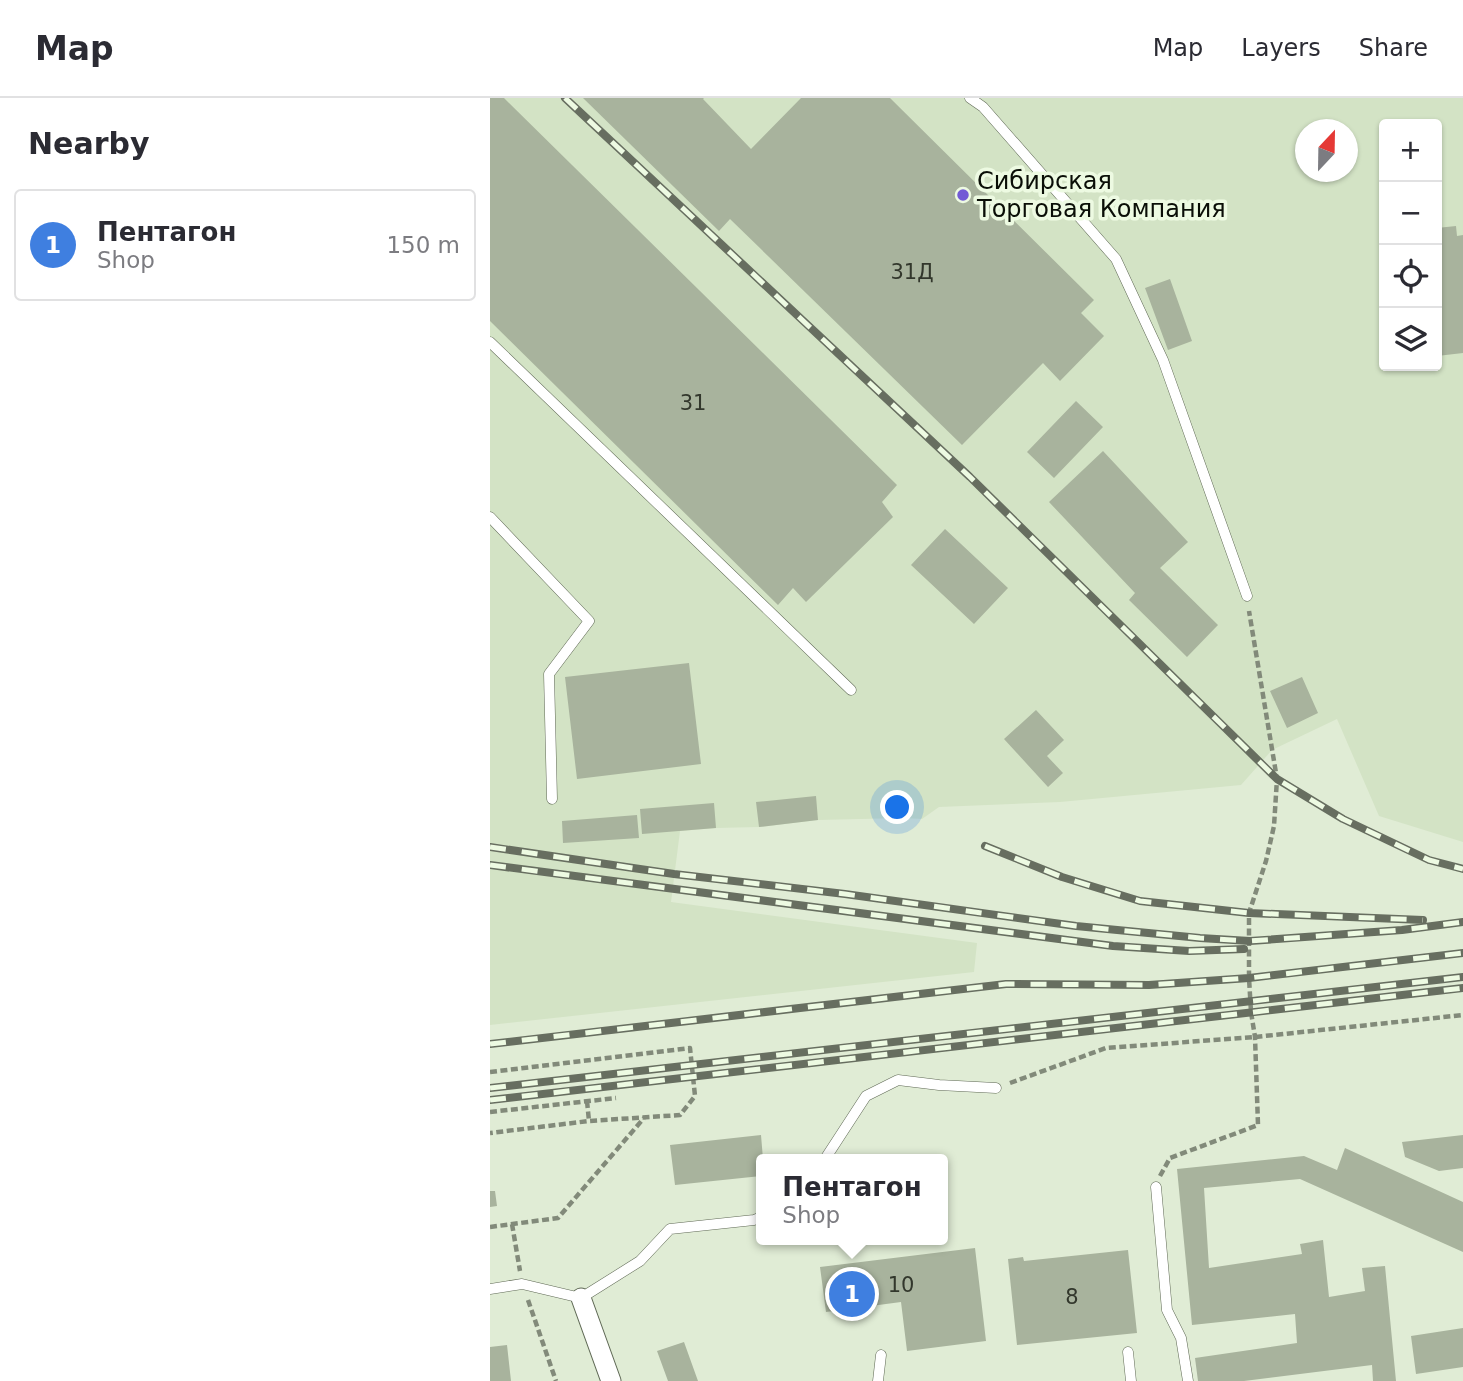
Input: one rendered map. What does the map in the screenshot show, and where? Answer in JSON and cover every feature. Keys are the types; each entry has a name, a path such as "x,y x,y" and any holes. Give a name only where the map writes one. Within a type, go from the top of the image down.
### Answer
{"street":[{"path":"581,1298 611,1381"}],"lane":[{"path":"970,98 983,107 1116,259 1163,360 1247,596"},
{"path":"490,342 851,691"},
{"path":"490,517 589,621 549,674 552,799"},
{"path":"828,1154 866,1096 898,1080 996,1088"},
{"path":"1156,1187 1167,1310 1181,1338 1188,1381"},
{"path":"490,1289 522,1284 581,1298 640,1261 670,1229 756,1219"},
{"path":"1128,1352 1131,1381"},
{"path":"878,1381 881,1355"}],"path":[{"path":"1156,1187 1170,1158 1258,1125 1255,1037 1251,1012 1249,913 1266,861 1273,826 1277,779 1247,596"},
{"path":"996,1088 1106,1048 1255,1037 1463,1015"},
{"path":"490,1072 690,1048 695,1096 680,1115 589,1121 490,1133"},
{"path":"490,1112 616,1098"},
{"path":"587,1101 589,1121"},
{"path":"490,1227 558,1218 644,1118"},
{"path":"512,1224 522,1284 556,1381"}],"shaded area":[{"path":"490,98 1463,98 1463,842 1379,816 1337,719 1272,750 1241,785 1060,802 939,807 922,819 818,820 759,827 680,831 671,902 977,943 974,972 490,1025"}],"building":[{"path":"490,98 504,98 897,485 882,502 893,517 806,602 793,588 778,605 490,321"},
{"path":"583,98 704,98 751,149 801,98 890,98 1094,300 1081,313 1104,336 1060,381 1043,363 962,445 730,219 719,231"},
{"path":"1456,226 1457,236 1463,235 1463,353 1442,355 1442,245 1442,227"},
{"path":"1170,279 1192,341 1168,350 1145,288"},
{"path":"1076,401 1103,427 1054,478 1027,452"},
{"path":"1103,451 1188,542 1160,568 1218,625 1187,657 1129,600 1135,593 1049,502"},
{"path":"945,529 1008,588 974,624 911,565"},
{"path":"689,663 701,764 577,779 565,677"},
{"path":"1302,677 1318,713 1287,728 1270,691"},
{"path":"1036,710 1064,740 1047,756 1063,773 1048,787 1004,739"},
{"path":"816,796 818,820 759,827 756,802"},
{"path":"714,803 716,828 642,834 640,809"},
{"path":"637,815 639,838 563,843 562,821"},
{"path":"761,1135 763,1154 756,1154 756,1177 675,1185 670,1145"},
{"path":"1463,1135 1463,1168 1439,1171 1405,1157 1402,1142"},
{"path":"1345,1148 1463,1202 1463,1252 1300,1179 1204,1188 1209,1268 1302,1254 1300,1244 1323,1240 1329,1297 1365,1291 1362,1268 1385,1266 1396,1381 1373,1381 1372,1365 1244,1381 1198,1381 1195,1358 1297,1343 1295,1314 1192,1325 1177,1169 1304,1156 1337,1170"},
{"path":"490,1191 495,1191 497,1206 490,1207"},
{"path":"975,1248 986,1341 907,1351 901,1302 826,1312 820,1267"},
{"path":"1128,1250 1137,1333 1017,1345 1008,1259 1023,1257 1024,1261"},
{"path":"1463,1328 1463,1367 1416,1374 1411,1336"},
{"path":"684,1342 698,1381 668,1381 657,1351"},
{"path":"507,1345 511,1381 490,1381 490,1347"}],"railway":[{"path":"565,98 970,477 1277,779 1343,819 1429,860 1463,869"},
{"path":"985,846 1062,877 1140,901 1249,913 1423,920"},
{"path":"490,847 674,874 845,894 1076,926 1200,938 1250,941 1402,930 1463,922"},
{"path":"490,865 1113,946 1189,951 1244,949"},
{"path":"490,1044 1006,984 1149,985 1249,978 1463,953"},
{"path":"490,1088 1463,977"},
{"path":"490,1100 1463,988"}],"place":[{"name":"Сибирская Торговая Компания","path":"963,195"},
{"name":"Пентагон","path":"852,1294"}]}
